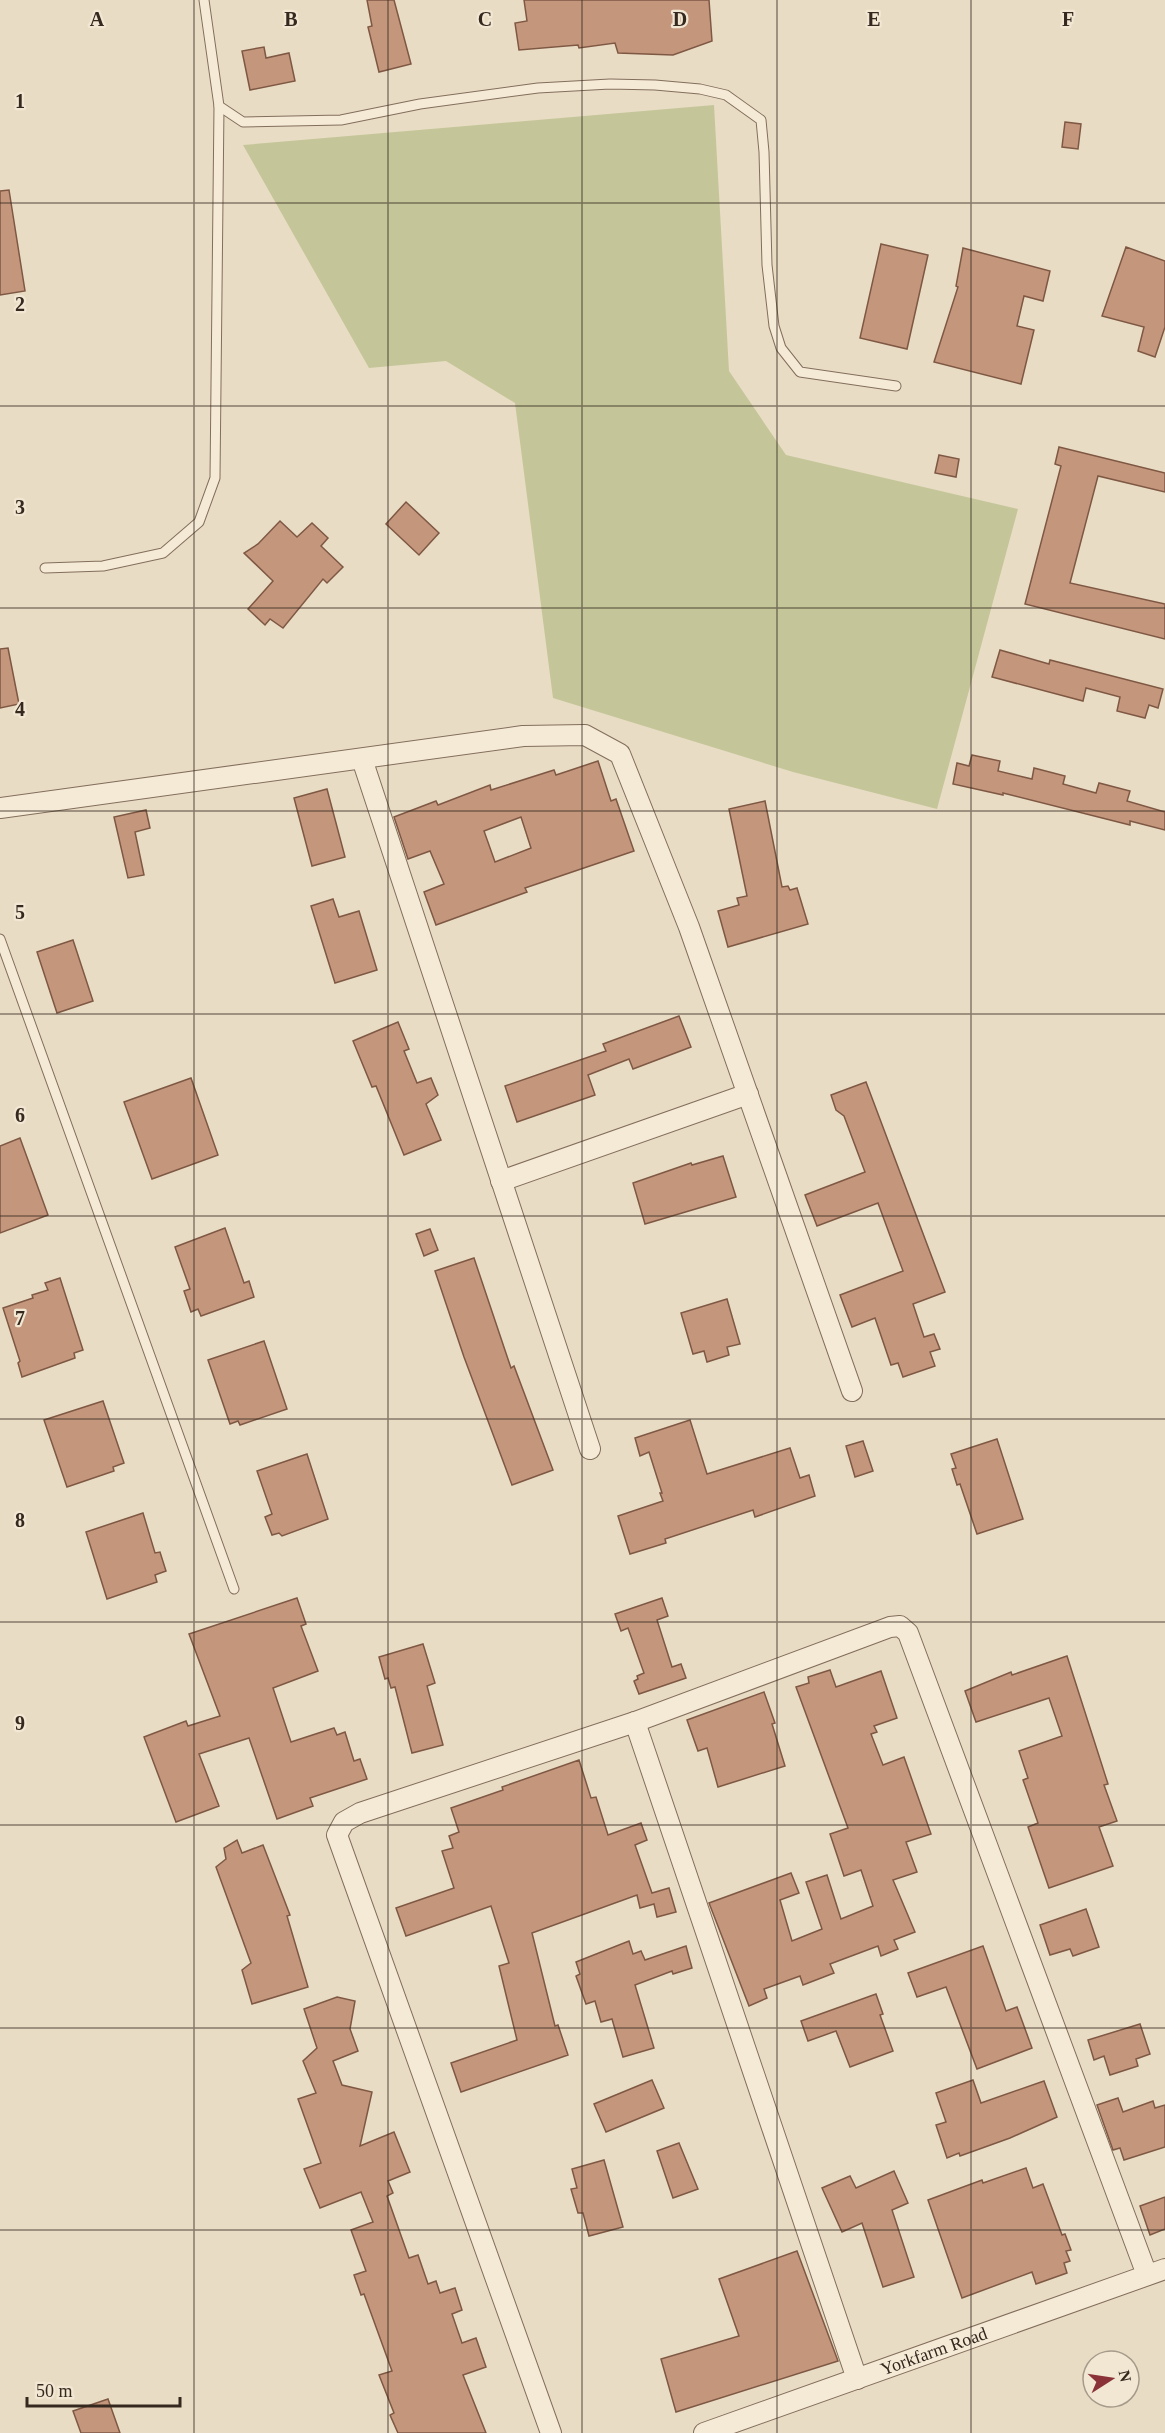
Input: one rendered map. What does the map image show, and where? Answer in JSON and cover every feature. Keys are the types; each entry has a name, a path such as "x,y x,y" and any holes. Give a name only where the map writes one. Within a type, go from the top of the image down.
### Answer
{"street":[{"path":"0,808 523,736 585,735 620,754 689,927 852,1391"},
{"path":"362,759 590,1449"},
{"path":"501,1181 748,1094"},
{"path":"551,2433 337,1835 344,1822 360,1813 634,1722 890,1627 900,1626 908,1633 1156,2272"},
{"path":"634,1722 857,2379"},
{"name":"Yorkfarm Road","path":"704,2433 1156,2272"}],"lane":[{"path":"45,568 103,566 162,553 199,522 215,478 219,106 204,0"},
{"path":"219,106 243,122 341,120 420,104 538,88 655,85 699,88 726,95 761,120 767,265 774,326 781,348 800,372 896,386"},
{"path":"0,939 234,1589"}],"green space":[{"path":"714,105 729,371 786,455 1018,509 937,809 793,772 553,698 515,403 446,361 369,368 243,145"}],"building":[{"path":"367,0 394,0 411,64 379,72 368,27 372,26"},
{"path":"524,0 709,0 712,41 673,55 618,53 615,43 579,48 578,45 519,50 515,23 527,21"},
{"path":"264,47 266,58 289,53 295,81 250,90 242,51"},
{"path":"1065,122 1081,124 1078,149 1062,147"},
{"path":"9,190 25,291 0,295 0,191"},
{"path":"881,244 928,255 907,349 860,338"},
{"path":"1126,247 1165,261 1165,327 1155,357 1138,351 1144,327 1102,316"},
{"path":"963,248 1050,271 1043,301 1024,296 1017,326 1034,330 1021,384 934,362 958,287 956,286"},
{"path":"1059,447 1165,473 1165,492 1098,476 1070,583 1165,604 1165,639 1025,604 1061,466 1055,464"},
{"path":"939,455 959,459 956,477 935,473"},
{"path":"406,502 439,533 419,555 386,524"},
{"path":"280,521 297,537 312,523 328,538 321,546 343,567 327,583 323,579 283,628 270,619 265,625 248,609 273,581 244,553 258,544"},
{"path":"8,648 19,704 0,708 0,649"},
{"path":"1000,650 1049,664 1050,660 1163,689 1158,708 1149,705 1145,718 1117,711 1120,697 1086,688 1083,701 992,677"},
{"path":"972,755 1000,761 998,771 1032,779 1034,768 1065,776 1063,784 1096,793 1099,783 1130,791 1127,801 1165,812 1165,830 1130,821 1130,825 1003,793 1003,795 953,784 957,763 969,766"},
{"path":"598,761 611,801 616,799 634,851 525,888 527,892 436,925 424,892 444,884 430,851 408,859 394,817 436,801 438,805 490,785 491,790 554,770 556,775","holes":["521,817 531,848 495,862 484,831"]},
{"path":"327,789 345,857 312,866 294,798"},
{"path":"765,801 782,887 788,886 790,890 797,888 808,924 728,947 718,911 739,905 737,898 747,896 729,809"},
{"path":"146,810 150,828 135,832 144,875 128,878 114,817"},
{"path":"333,899 339,917 359,911 377,970 335,983 311,906"},
{"path":"73,940 93,1001 57,1013 37,952"},
{"path":"679,1016 691,1047 633,1069 629,1059 588,1075 595,1095 517,1122 505,1086 606,1051 603,1044"},
{"path":"398,1022 409,1049 404,1051 417,1083 431,1078 438,1095 426,1104 441,1140 404,1155 376,1086 372,1087 353,1041"},
{"path":"191,1078 218,1155 152,1179 124,1102"},
{"path":"866,1082 945,1292 913,1304 924,1337 934,1334 940,1349 930,1352 935,1366 903,1377 898,1363 891,1365 875,1318 852,1327 840,1295 903,1271 878,1203 817,1226 805,1195 865,1172 844,1116 836,1110 831,1095"},
{"path":"20,1138 48,1215 0,1233 0,1146"},
{"path":"723,1156 736,1197 645,1224 633,1183 691,1163 692,1165"},
{"path":"225,1228 244,1283 249,1281 254,1297 201,1316 198,1309 191,1312 184,1291 190,1289 175,1247"},
{"path":"430,1229 438,1250 424,1256 416,1234"},
{"path":"474,1258 511,1368 514,1366 553,1470 512,1485 464,1357 435,1271"},
{"path":"60,1278 83,1350 74,1353 75,1358 22,1377 18,1363 20,1361 3,1308 33,1298 32,1295 48,1290 45,1283"},
{"path":"727,1299 740,1344 727,1347 729,1355 707,1362 704,1351 693,1354 681,1313"},
{"path":"264,1341 287,1409 240,1425 238,1421 230,1424 208,1360"},
{"path":"103,1401 124,1463 113,1467 114,1471 67,1487 44,1420"},
{"path":"690,1420 707,1474 790,1448 800,1478 809,1475 815,1496 755,1517 753,1510 665,1539 666,1543 630,1554 618,1516 663,1501 649,1452 640,1456 635,1438"},
{"path":"997,1439 1023,1519 977,1534 960,1484 957,1485 952,1469 956,1468 951,1454"},
{"path":"863,1441 873,1471 855,1477 846,1446"},
{"path":"307,1454 328,1519 282,1536 279,1533 272,1535 265,1517 272,1514 257,1471"},
{"path":"143,1513 155,1553 160,1552 166,1571 155,1575 157,1582 107,1599 86,1532"},
{"path":"297,1598 306,1624 301,1626 318,1671 273,1688 291,1742 334,1728 337,1735 345,1732 354,1761 360,1759 367,1779 310,1798 313,1806 277,1819 249,1738 199,1754 219,1806 176,1822 144,1737 186,1721 188,1726 220,1716 189,1634"},
{"path":"662,1598 668,1616 657,1620 672,1667 681,1664 686,1678 639,1694 634,1681 638,1679 637,1676 644,1673 628,1628 621,1631 615,1614"},
{"path":"423,1644 435,1683 427,1686 443,1745 412,1753 395,1687 391,1688 388,1678 385,1679 379,1657"},
{"path":"1067,1656 1108,1784 1104,1785 1117,1821 1099,1827 1113,1866 1049,1888 1028,1827 1038,1823 1023,1780 1028,1778 1019,1751 1062,1736 1049,1698 976,1722 965,1691 1011,1672 1012,1675"},
{"path":"830,1670 836,1687 881,1671 897,1718 874,1726 877,1732 871,1734 883,1765 904,1757 931,1834 906,1842 917,1872 893,1880 915,1932 894,1940 898,1949 881,1956 878,1946 830,1964 834,1973 803,1985 800,1976 764,1989 767,1998 749,2006 709,1903 791,1873 799,1893 780,1900 792,1941 822,1929 806,1882 827,1875 841,1919 873,1906 861,1870 844,1876 830,1834 848,1828 796,1687 809,1683 808,1677"},
{"path":"764,1692 775,1723 772,1724 785,1766 718,1787 707,1748 698,1751 687,1720"},
{"path":"579,1760 591,1798 596,1797 608,1835 641,1823 647,1840 635,1845 652,1893 669,1888 676,1912 657,1917 654,1904 640,1908 637,1895 532,1933 555,2026 558,2025 568,2055 461,2092 451,2063 517,2040 499,1966 509,1963 491,1906 406,1936 396,1908 454,1888 442,1851 453,1848 449,1836 459,1832 451,1808"},
{"path":"237,1840 242,1853 263,1845 290,1915 287,1916 308,1987 252,2004 242,1970 251,1963 216,1867 226,1859 224,1848"},
{"path":"1086,1909 1099,1947 1073,1956 1070,1949 1050,1955 1040,1925"},
{"path":"629,1941 633,1954 641,1951 645,1960 686,1946 692,1968 673,1974 672,1971 635,1985 654,2048 623,2057 612,2019 601,2022 595,2001 586,2004 576,1976 580,1974 576,1962"},
{"path":"983,1946 1006,2011 1017,2007 1032,2048 977,2069 946,1987 917,1997 908,1973"},
{"path":"876,1994 883,2014 880,2015 893,2051 850,2067 836,2031 808,2041 801,2021"},
{"path":"337,1997 355,2001 350,2029 358,2051 333,2061 342,2085 372,2092 360,2146 394,2132 410,2172 388,2181 393,2193 387,2196 409,2258 418,2255 428,2284 436,2281 440,2293 455,2288 462,2310 452,2314 462,2343 476,2338 486,2367 463,2375 486,2433 398,2433 390,2415 394,2413 379,2375 392,2371 364,2294 361,2295 354,2275 366,2271 351,2230 373,2222 361,2192 320,2208 304,2169 321,2163 298,2099 316,2093 303,2061 317,2048 304,2009"},
{"path":"1140,2024 1150,2054 1136,2059 1138,2066 1110,2075 1104,2056 1094,2060 1088,2040"},
{"path":"652,2080 664,2108 606,2132 594,2104"},
{"path":"973,2080 981,2103 1044,2081 1057,2117 1010,2138 960,2156 959,2153 947,2158 936,2125 946,2122 936,2093"},
{"path":"1118,2098 1123,2112 1153,2101 1155,2108 1165,2105 1165,2147 1124,2160 1120,2148 1113,2150 1097,2105"},
{"path":"679,2143 698,2189 673,2198 657,2151"},
{"path":"604,2160 623,2227 589,2236 583,2213 578,2213 571,2189 577,2188 572,2169"},
{"path":"1026,2168 1033,2188 1043,2184 1062,2235 1065,2234 1071,2250 1066,2251 1070,2261 1064,2263 1067,2273 1036,2284 1032,2272 962,2298 928,2200 982,2180 983,2183"},
{"path":"894,2171 908,2203 892,2210 914,2277 883,2287 862,2223 842,2232 822,2188 850,2176 856,2188"},
{"path":"1165,2197 1165,2229 1150,2235 1140,2206"},
{"path":"797,2251 838,2361 676,2412 661,2359 739,2336 719,2279"},
{"path":"108,2399 120,2433 81,2433 73,2411"}]}
